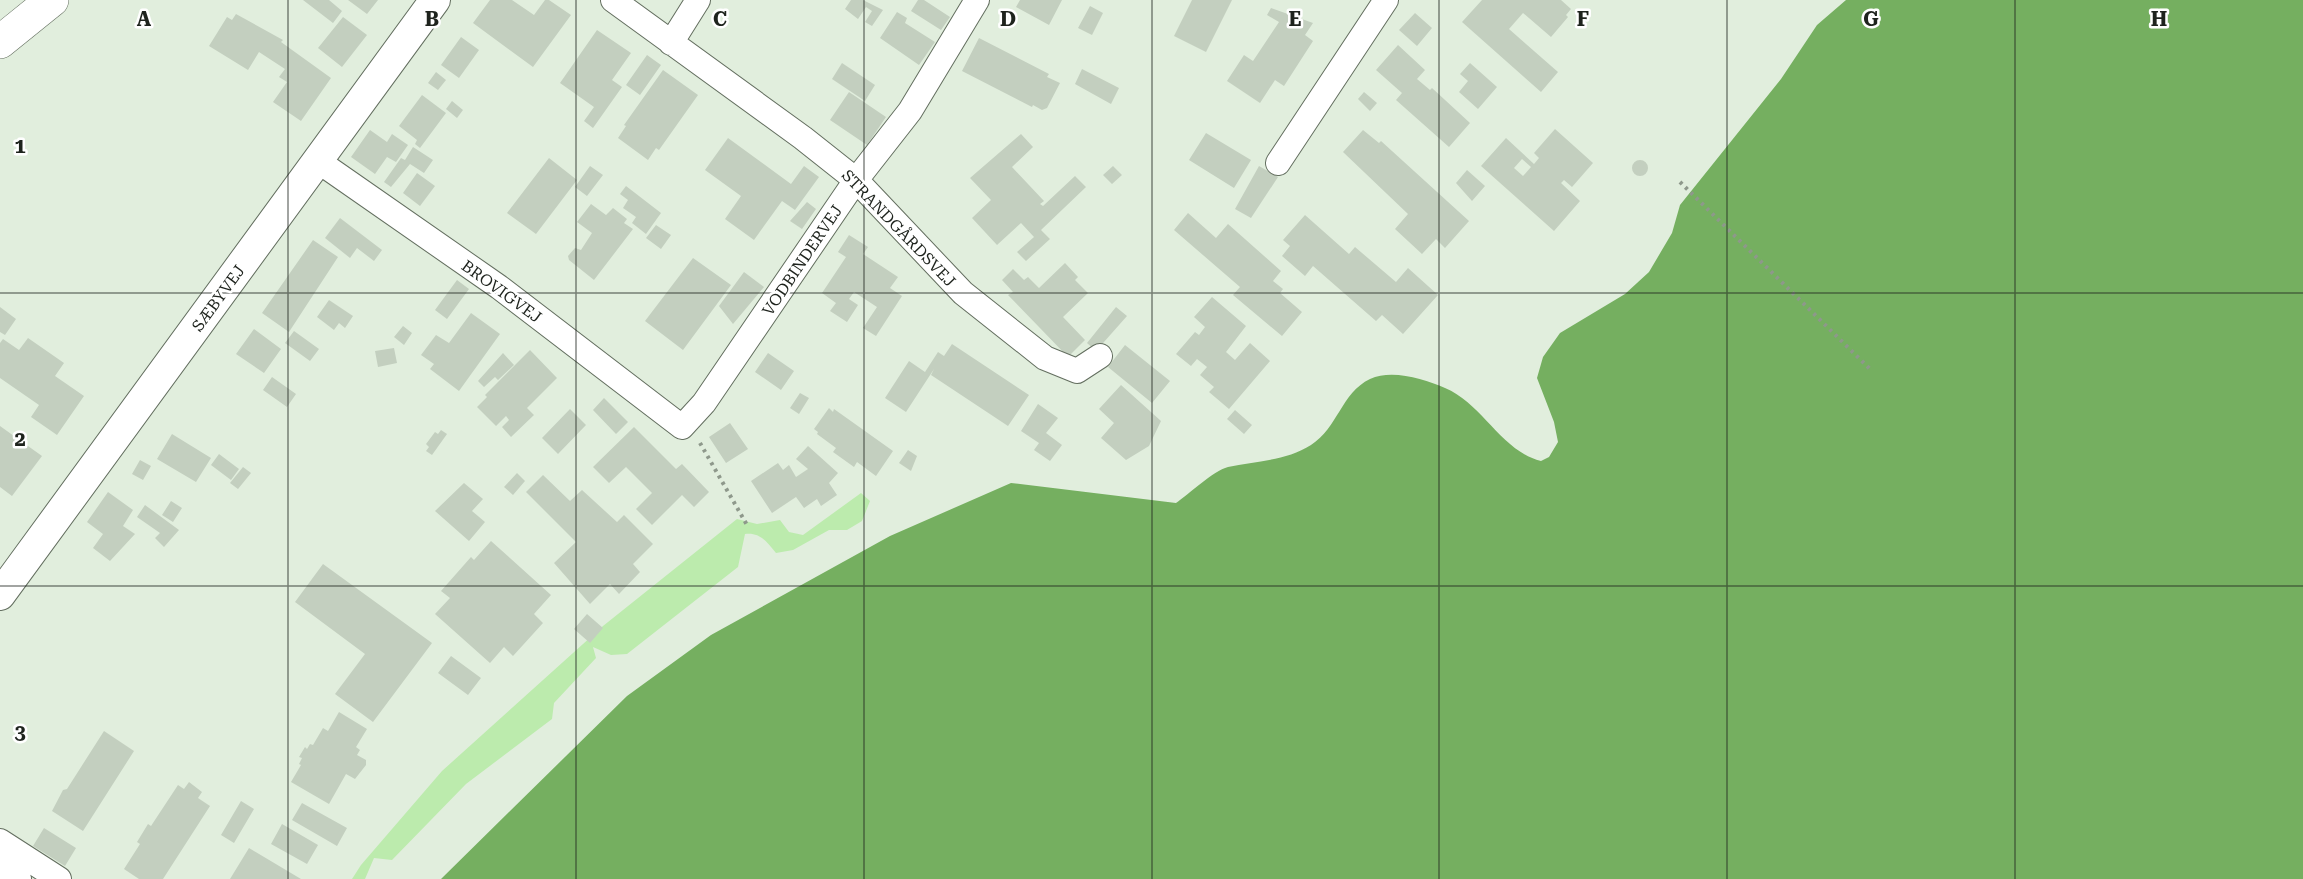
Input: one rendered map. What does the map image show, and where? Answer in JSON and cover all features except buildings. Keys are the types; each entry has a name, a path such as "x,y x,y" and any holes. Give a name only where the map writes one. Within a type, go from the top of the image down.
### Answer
{"main road":[{"path":"0,42 52,0"}],"street":[{"name":"SÆBYVEJ","path":"0,595 435,0"},
{"name":"STRANDGÅRDSVEJ","path":"613,0 803,138 856,180 963,293 1045,358 1077,372 1100,356"},
{"path":"671,43 698,0"},
{"name":"VODBINDERVEJ","path":"682,427 704,403 856,180 910,111 977,0"},
{"path":"1278,163 1386,0"},
{"name":"BROVIGVEJ","path":"318,161 499,287 682,427"},
{"path":"0,841 59,879"},
{"path":"0,867 19,879"}],"path":[{"path":"1680,182 1872,371"},
{"path":"682,427 698,441 747,525"}],"shaded area":[{"path":"1846,0 2303,0 2303,879 441,879 627,696 711,635 890,536 1011,483 1176,503 1222,469 1281,457 1311,445 1328,429 1360,385 1370,379 1388,375 1428,381 1445,388 1470,405 1514,448 1541,461 1549,457 1558,442 1554,422 1537,378 1543,357 1560,333 1625,294 1649,272 1672,233 1680,205 1781,79 1817,25"},
{"path":"861,493 870,501 862,521 847,530 829,530 793,550 776,553 759,536 745,534 738,567 627,654 611,655 593,647 596,658 554,703 552,719 466,784 392,860 374,858 365,879 352,879 361,865 442,771 603,626 737,519 757,524 780,520 789,532 803,535"}]}
